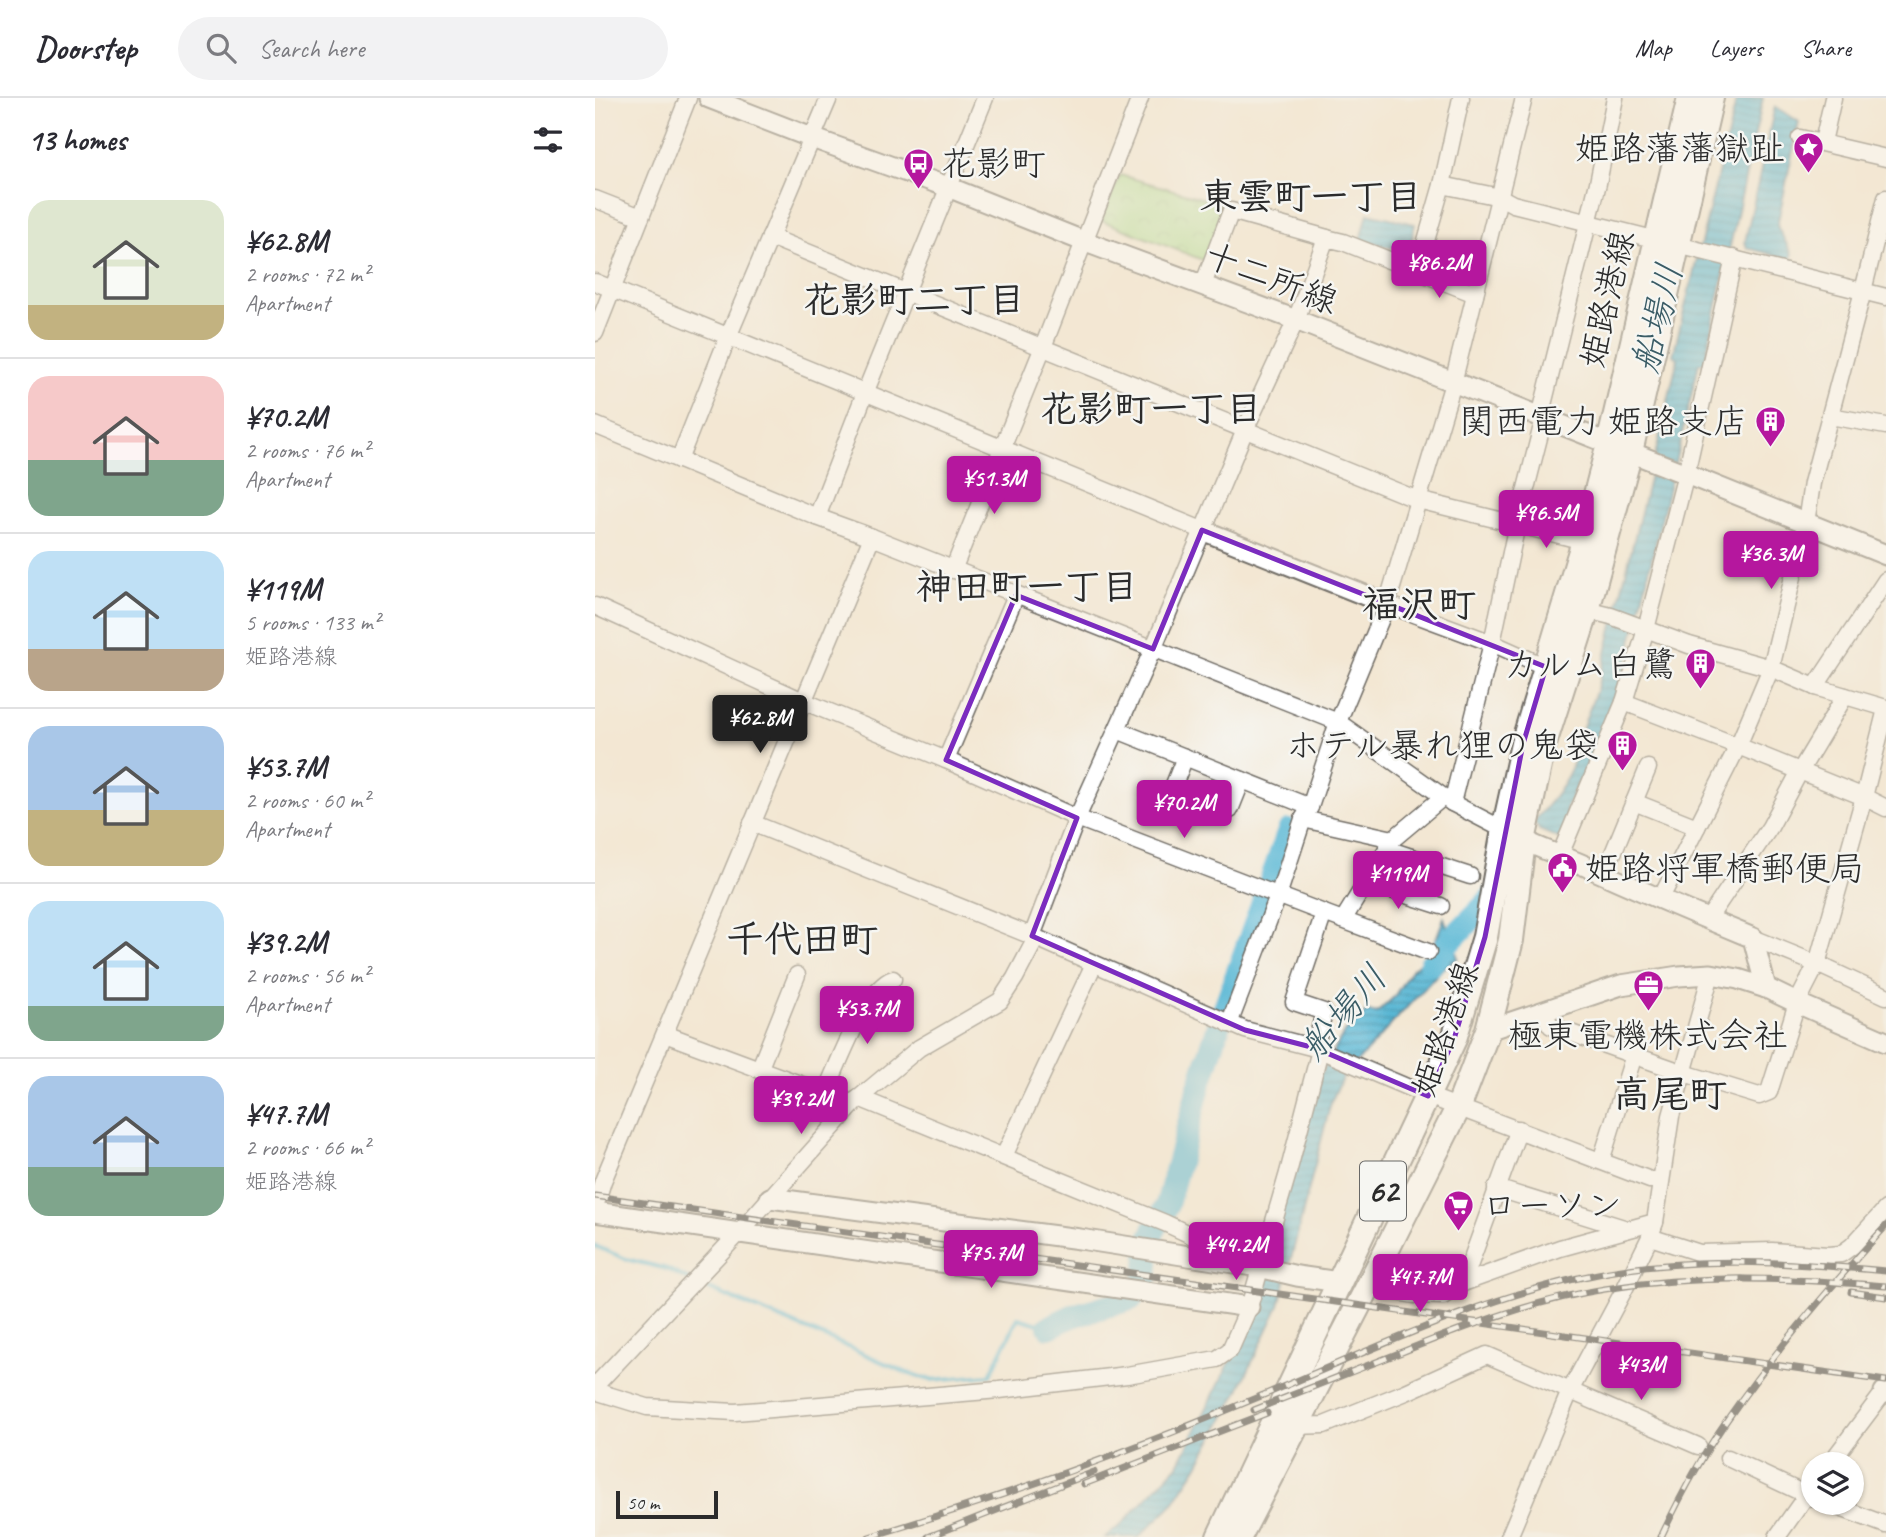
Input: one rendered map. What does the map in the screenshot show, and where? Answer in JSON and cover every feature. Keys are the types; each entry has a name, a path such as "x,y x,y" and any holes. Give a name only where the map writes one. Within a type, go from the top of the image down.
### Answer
{"main road":[{"name":"姫路港線","path":"1677,244 1690,98"},
{"name":"姫路港線","path":"1219,1537 1454,1039 1513,835 1587,610 1629,452 1711,98"},
{"name":"姫路港線","path":"1239,1537 1459,1106 1487,1030 1511,940 1513,835 1523,744 1584,541 1629,452"}],"street":[{"path":"595,333 688,98"},
{"name":"十二所線","path":"709,98 1296,320 1886,555"},
{"path":"679,460 829,98"},
{"path":"817,517 985,98"},
{"path":"953,570 1140,98"},
{"path":"1417,272 1442,185 1461,98"},
{"path":"1229,1024 1278,896 1338,722 1387,604 1454,383 1524,98"},
{"path":"1343,920 1390,844 1447,800 1492,643 1517,524 1598,183 1615,98"},
{"path":"1823,142 1833,98"},
{"path":"1800,138 1886,158"},
{"path":"1442,185 1500,197 1513,204 1886,297"},
{"path":"1660,900 1738,746 1771,668 1806,523 1811,483 1886,198"},
{"path":"595,199 641,217"},
{"path":"1203,285 1231,211 1343,242 1475,294"},
{"path":"770,237 1418,500 1584,541"},
{"path":"1324,914 1294,1002 1324,1012 1320,1050 1249,1307 1230,1350 1217,1359 1127,1376 999,1391 735,1412 647,1407 595,1389 859,1098 919,1048 1000,1001 1015,978 1033,944 1032,936 1077,818 1153,649 1245,430 1296,320 1327,238"},
{"path":"1560,855 1624,702 1646,629 1686,474 1734,258"},
{"path":"595,282 1546,667"},
{"path":"1830,416 1886,426"},
{"path":"595,425 817,517 1338,722 1447,800 1513,835 1886,996"},
{"path":"872,537 603,1181 595,1210 1249,1307"},
{"path":"1815,687 1886,580"},
{"path":"946,760 1016,595"},
{"path":"595,606 803,701 1077,818 1428,952"},
{"path":"1543,1012 1551,1026 1684,1073 1759,1096 1769,1092 1797,1003 1817,964 1886,709 1815,687 1771,668 1689,645 1611,616 1587,610"},
{"path":"1708,919 1770,827 1845,696"},
{"path":"1624,702 1886,808"},
{"path":"1117,730 1243,780 1306,813 1471,876"},
{"path":"1185,757 1173,786 1230,810 1243,780"},
{"path":"1604,875 1648,768"},
{"path":"1634,802 1697,827"},
{"path":"752,823 1032,936 1229,1024 1320,1050 1428,1096 1650,1180 1661,1180"},
{"path":"1366,882 1441,906"},
{"path":"1753,938 1766,988"},
{"path":"1004,1156 1094,964"},
{"path":"1487,1030 1621,985 1711,974 1766,988 1886,1042"},
{"path":"1509,1537 1570,1391 1653,1230 1671,1116 1711,974"},
{"path":"759,1070 797,975"},
{"path":"825,1093 869,999 885,982 893,979"},
{"path":"665,1034 851,1102 859,1098 1160,1221 1261,1267"},
{"path":"1601,1161 1634,1055"},
{"path":"1463,1283 1519,1129"},
{"path":"1496,1188 1627,1229 1653,1230 1700,1253 1772,1251 1841,1254 1852,1246 1886,1209"},
{"path":"770,1198 1148,1250 1339,1282"},
{"path":"1368,1287 1414,1295 1443,1296 1463,1283 1560,1248 1627,1229"},
{"path":"1296,1426 1324,1424 1406,1392 1487,1355 1698,1446"},
{"path":"1839,1452 1885,1392"},
{"path":"1728,1458 1801,1489"},
{"path":"1777,1537 1801,1506"},
{"path":"1859,1515 1886,1525"}],"highlighted area":[{"path":"1202,530 1546,667 1523,744 1485,937 1454,1039 1428,1096 1315,1048 1245,1030 1032,936 1077,818 946,760 1016,595 1153,649"}],"green space":[{"path":"1120,175 1226,205 1205,261 1100,220"}],"water":[{"path":"1737,98 1763,98 1704,363 1699,363 1628,658 1598,747 1588,761 1584,776 1577,784 1566,808 1567,824 1563,840 1539,830 1534,821 1556,794 1569,772 1597,689 1678,358 1673,355"},
{"path":"1775,106 1799,122 1777,226 1792,254 1791,259 1747,248 1745,242"},
{"path":"1368,213 1415,224 1409,252 1361,240"},
{"name":"船場川","path":"1444,918 1458,958 1442,969 1342,1078 1331,1102 1279,1306 1237,1394 1197,1467 1172,1505 1139,1537 1105,1537 1121,1525 1178,1465 1233,1356 1316,1083 1344,1033 1367,1011 1377,1013 1394,997 1411,970 1430,955"}],"waterway":[{"path":"1049,1327 1072,1316 1131,1299 1146,1278 1149,1240 1167,1205 1198,1090 1223,1013 1289,831"},
{"name":"船場川","path":"1431,964 1499,891"},
{"path":"595,1246 626,1259 667,1269 689,1280"},
{"path":"697,1284 907,1373 931,1380 990,1375 1018,1318 1049,1327"}],"railway":[{"path":"595,1196 1886,1381"},
{"path":"1661,1537 1683,1492 1717,1434 1745,1395 1803,1320 1886,1226"},
{"path":"869,1537 1108,1457 1427,1326 1469,1310 1555,1284 1634,1268 1706,1263 1778,1263 1886,1271"},
{"path":"1254,1410 1480,1322 1579,1294 1640,1284 1710,1279 1781,1279 1886,1286"},
{"path":"1851,1292 1886,1297"},
{"path":"1084,1484 1267,1413"},
{"path":"928,1537 1094,1472"}],"place":[{"name":"姫路藩藩獄趾","path":"1808,175"},
{"name":"花影町","path":"918,190"},
{"name":"関西電力 姫路支店","path":"1771,448"},
{"name":"カルム白鷺","path":"1700,691"},
{"name":"ホテル暴れ狸の鬼袋","path":"1622,772"},
{"name":"姫路将軍橋郵便局","path":"1562,895"},
{"name":"極東電機株式会社","path":"1648,1013"},
{"name":"ローソン","path":"1459,1232"}],"district":[{"name":"東雲町一丁目","path":"1311,196"},
{"name":"花影町二丁目","path":"914,299"},
{"name":"花影町一丁目","path":"1151,408"},
{"name":"神田町一丁目","path":"1027,586"},
{"name":"福沢町","path":"1419,604"},
{"name":"千代田町","path":"802,939"},
{"name":"高尾町","path":"1670,1094"}]}
